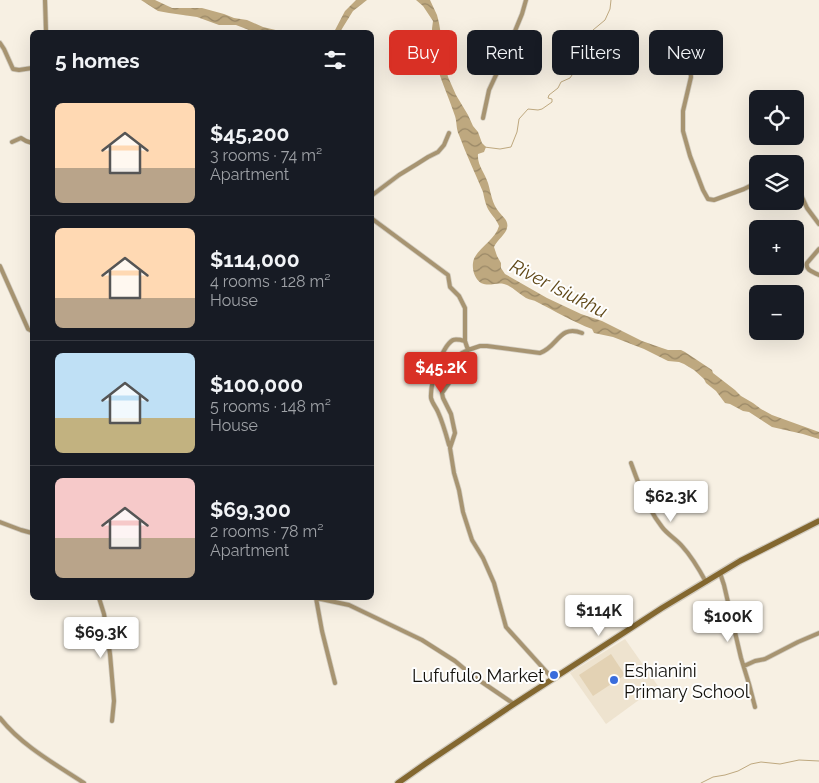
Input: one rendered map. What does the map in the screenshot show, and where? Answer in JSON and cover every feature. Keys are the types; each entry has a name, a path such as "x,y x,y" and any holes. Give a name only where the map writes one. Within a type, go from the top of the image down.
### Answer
{"street":[{"path":"45,0 46,30"},
{"path":"483,118 489,90 503,60 526,0"},
{"path":"0,43 13,69 30,68"},
{"path":"691,75 683,111 683,131 692,163 705,194 709,199 714,200 749,186"},
{"path":"374,194 399,175 438,152 444,145 449,133"},
{"path":"12,142 21,138 30,142"},
{"path":"804,202 819,224"},
{"path":"374,220 448,275 450,287 459,296 464,308 465,340 468,350"},
{"path":"819,249 806,265 808,270 819,275"},
{"path":"0,266 28,329 30,330"},
{"path":"450,448 455,433 442,393 449,383 450,368 455,359 462,353 480,346 540,353 570,330 582,333"},
{"path":"465,340 452,341 438,363 432,385 431,400 437,410 450,448 467,526 472,540 484,558 494,583 506,627 553,679"},
{"path":"631,463 651,511 664,530 694,560 706,582"},
{"path":"398,783 514,704 662,608 752,555 819,521"},
{"path":"0,522 30,532"},
{"path":"720,573 755,707"},
{"path":"100,600 110,654 114,701 112,721"},
{"path":"316,600 322,632 335,683"},
{"path":"325,600 349,605 422,640 514,704"},
{"path":"744,666 765,659 798,642 819,634"},
{"path":"0,718 12,732 43,756 84,783"}],"shaded area":[{"name":"Eshianini Primary School","path":"625,639 658,686 606,724 570,673"},
{"path":"611,654 625,675 593,696 579,675"}],"water":[{"path":"141,0 155,0 172,8 202,8 276,30 249,30 236,25 219,25 197,17 158,11"},
{"path":"356,0 367,0 353,11 341,30 335,30 345,11"},
{"path":"416,0 430,0 437,15 440,30 432,30 433,21 423,6"},
{"path":"440,75 448,75 456,95 486,147 484,152 478,154 479,162 487,179 495,205 507,223 506,230 494,247 505,274 547,298 581,314 602,321 642,341 668,350 681,350 685,352 712,370 713,373 741,396 761,409 772,415 819,432 819,439 772,427 749,412 725,403 704,379 684,364 668,361 613,337 594,333 592,329 536,301 526,298 507,285 487,285 481,283 474,271 474,258 497,231 499,226 487,207 483,192 458,133 455,116"}],"waterway":[{"path":"484,147 500,149 511,147 517,132 519,119 528,109 542,109 552,102 552,99 548,98 549,95 558,88 561,82 570,78 574,72 581,52 580,42 589,37 593,30 605,20 610,9 611,0"},
{"path":"701,783 713,777 738,771 751,764 761,762 780,764 799,760 819,761"}],"place":[{"name":"Lufufulo Market","path":"554,675"},
{"name":"Eshianini Primary School","path":"614,680"}],"water label":[{"name":"River Isiukhu","path":"559,288"}]}
